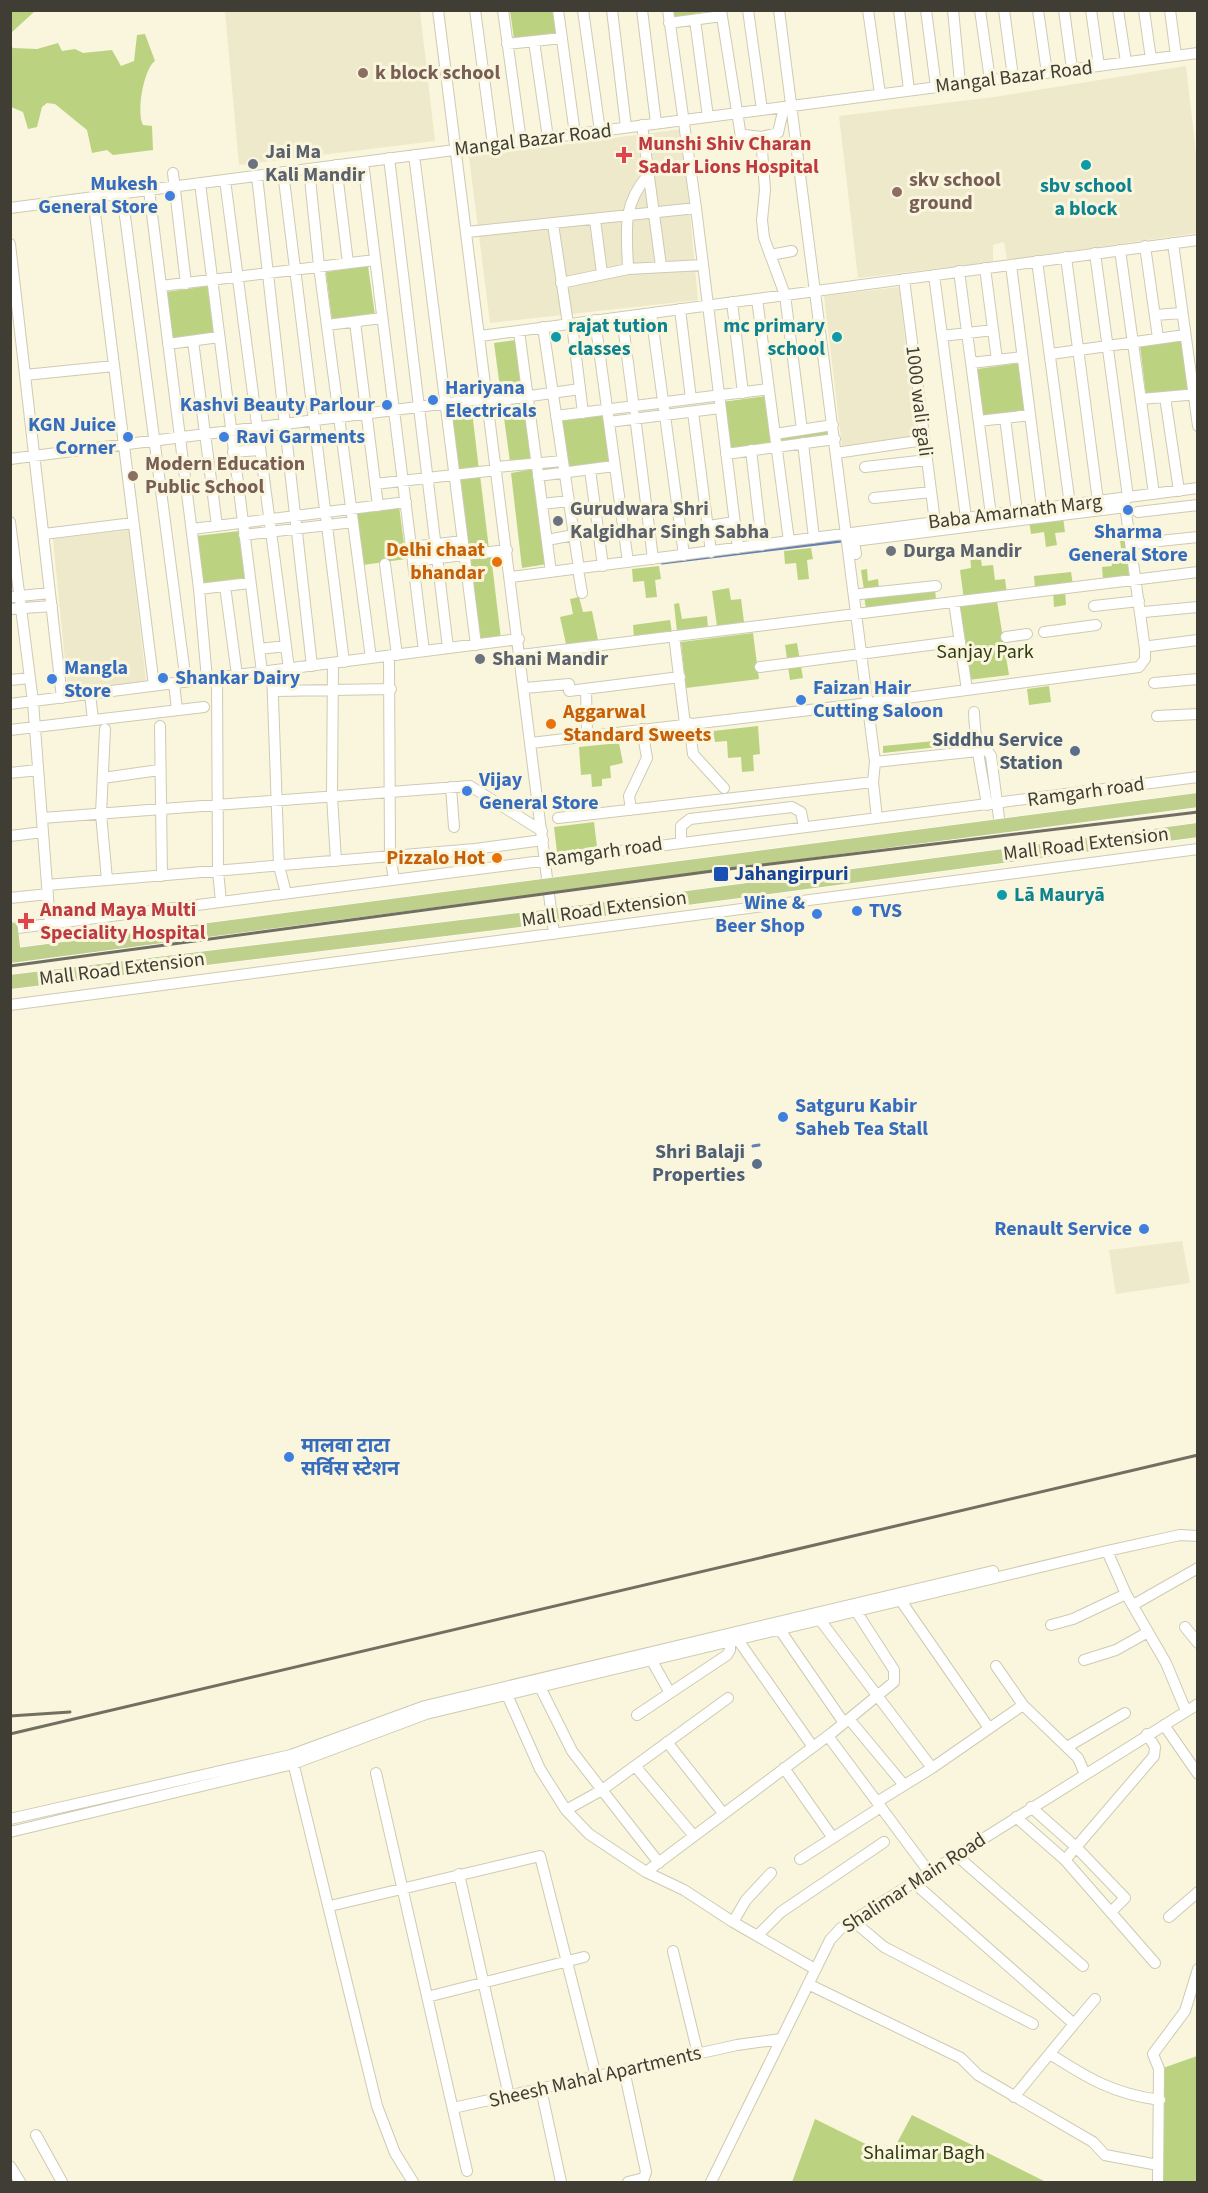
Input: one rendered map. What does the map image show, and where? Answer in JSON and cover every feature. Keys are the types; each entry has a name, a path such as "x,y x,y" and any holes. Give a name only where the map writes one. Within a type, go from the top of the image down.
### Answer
{"main road":[{"name":"Mall Road Extension","path":"12,956 1197,800"},
{"name":"Mall Road Extension","path":"10,982 552,916 1197,830"},
{"path":"11,929 12,956"}],"street":[{"path":"438,10 519,639 554,934"},
{"path":"475,10 493,145"},
{"path":"503,10 521,141"},
{"path":"558,10 575,134"},
{"path":"583,10 600,131"},
{"path":"612,10 627,127"},
{"path":"642,10 656,123"},
{"path":"668,10 696,208 738,548"},
{"path":"748,10 762,110"},
{"path":"779,10 788,106 872,703 875,762 873,782 877,818"},
{"path":"868,10 880,94"},
{"path":"899,10 909,90"},
{"path":"926,10 936,87"},
{"path":"952,10 960,83"},
{"path":"980,10 990,80"},
{"path":"1004,10 1013,77"},
{"path":"1038,10 1047,73"},
{"path":"1064,10 1072,69"},
{"path":"1091,10 1099,66"},
{"path":"1118,10 1126,62"},
{"path":"1144,10 1151,59"},
{"path":"1170,10 1176,56"},
{"path":"669,23 695,20 721,13 735,113 741,137 745,135 761,137 778,133 788,106"},
{"path":"695,20 708,117"},
{"path":"507,44 562,38"},
{"path":"534,41 548,138"},
{"name":"Mangal Bazar Road","path":"10,208 1197,53"},
{"path":"642,125 661,266"},
{"path":"761,137 765,190 762,220 770,255 785,295 802,429"},
{"path":"414,155 476,645"},
{"path":"389,158 448,648"},
{"path":"363,162 424,651"},
{"path":"336,165 348,263"},
{"path":"309,169 319,266 371,658"},
{"path":"284,172 344,662"},
{"path":"173,173 186,284"},
{"path":"628,269 626,215 635,191 648,175"},
{"path":"257,176 312,666"},
{"path":"225,180 289,669"},
{"path":"200,183 258,649 275,691 279,866 286,893"},
{"path":"149,190 192,529 204,657 212,679 221,902"},
{"path":"122,194 183,661 177,710"},
{"path":"93,197 154,686"},
{"path":"466,232 696,208"},
{"path":"595,220 602,273"},
{"path":"552,224 583,412"},
{"path":"480,336 1197,240"},
{"path":"1173,243 1195,394 1197,426"},
{"path":"10,244 62,698"},
{"path":"1145,246 1158,338"},
{"path":"1120,250 1154,494"},
{"path":"770,255 792,251"},
{"path":"531,743 872,703 1139,668 1145,659 1095,253"},
{"path":"1066,257 1098,501"},
{"path":"161,286 212,282 375,260"},
{"path":"1037,261 1070,505"},
{"path":"561,284 628,269 702,265"},
{"path":"1011,265 1042,509"},
{"path":"985,268 997,360"},
{"path":"959,271 991,515"},
{"path":"934,275 966,518"},
{"name":"1000 wali gali","path":"904,279 934,522"},
{"path":"757,299 789,542"},
{"path":"732,302 743,393"},
{"path":"680,309 691,399"},
{"path":"651,313 684,555"},
{"path":"1155,315 1182,313"},
{"path":"622,317 653,559"},
{"path":"327,326 382,318"},
{"path":"595,320 628,562"},
{"path":"355,322 378,506"},
{"path":"543,327 582,593"},
{"path":"942,336 993,330"},
{"path":"519,331 551,572"},
{"path":"1051,354 1185,334"},
{"path":"168,344 219,337"},
{"path":"193,341 217,526"},
{"path":"971,363 1022,357"},
{"path":"25,375 114,366"},
{"path":"10,459 419,406 580,389"},
{"path":"609,422 663,402 769,389"},
{"path":"1141,399 1195,394"},
{"path":"1165,397 1179,490"},
{"path":"556,416 607,410 665,415 720,408"},
{"path":"693,412 711,552"},
{"path":"979,421 1030,415"},
{"path":"1005,418 1017,512"},
{"path":"775,434 833,425"},
{"path":"726,454 835,439"},
{"path":"836,453 924,441"},
{"path":"802,443 814,538"},
{"path":"233,452 260,450"},
{"path":"751,450 762,545"},
{"path":"375,484 563,460"},
{"path":"865,468 927,460"},
{"path":"538,476 614,466"},
{"path":"590,470 603,566"},
{"name":"Baba Amarnath Marg","path":"511,578 551,572 579,572 628,562 847,534 896,532 934,522 1098,501 1126,501 1154,494 1197,488"},
{"path":"874,498 931,492"},
{"path":"542,504 569,501"},
{"path":"860,613 854,542 896,532 1126,501"},
{"path":"243,529 269,519 406,502"},
{"path":"1138,512 1197,505"},
{"path":"10,522 16,609 33,702 50,924"},
{"path":"192,529 217,526 271,532 353,522"},
{"path":"708,526 735,522"},
{"path":"44,534 134,523"},
{"path":"547,540 574,536"},
{"path":"1131,544 1197,537"},
{"path":"411,547 463,541"},
{"path":"413,561 507,550"},
{"path":"385,564 393,656 388,792 390,856 394,879"},
{"path":"521,656 1197,572"},
{"path":"199,589 250,583"},
{"path":"225,586 237,675"},
{"path":"860,594 936,586"},
{"path":"15,597 50,593"},
{"path":"1094,606 1138,601"},
{"path":"954,602 968,690"},
{"path":"16,609 52,606"},
{"path":"1144,612 1197,607"},
{"path":"1044,632 1096,625"},
{"path":"1006,637 1027,634"},
{"path":"674,636 693,754 724,788"},
{"path":"10,704 519,639"},
{"path":"1150,646 1197,640"},
{"path":"760,667 960,641"},
{"path":"258,649 286,646"},
{"path":"183,661 204,657"},
{"path":"333,663 332,796 336,861"},
{"path":"525,688 569,684 569,691 680,677"},
{"path":"10,680 30,678"},
{"path":"1154,682 1197,679"},
{"path":"275,691 333,688 391,689"},
{"path":"586,689 587,736"},
{"path":"90,694 93,720"},
{"path":"10,730 204,707"},
{"path":"974,712 975,749 1000,826"},
{"path":"1156,716 1197,714"},
{"path":"160,726 162,876"},
{"path":"105,729 101,814 107,880"},
{"path":"631,810 629,796 647,758 642,729"},
{"path":"875,762 975,749"},
{"path":"10,773 38,770"},
{"path":"103,778 159,770"},
{"name":"Ramgarh road","path":"11,929 1197,777"},
{"path":"558,818 873,782"},
{"path":"42,818 470,786 542,835"},
{"path":"451,787 454,827"},
{"path":"681,842 681,826 690,819 792,807 801,812 804,827"},
{"path":"10,836 43,832"},
{"path":"10,898 107,880 390,856 542,835"},
{"path":"10,1005 1197,849"},
{"path":"904,868 907,887"},
{"path":"315,946 318,965"},
{"path":"10,1820 292,1759 425,1706 1158,1533 1181,1528 1197,1528"},
{"path":"10,1832 292,1759 426,1714 541,1689 1107,1551 1180,1535 1197,1536"},
{"path":"1107,1551 1126,1594 1193,1710"},
{"path":"1133,1605 1197,1568"},
{"path":"1052,1625 1073,1619 1126,1594"},
{"path":"901,1601 989,1728"},
{"path":"646,1872 828,1736 894,1682 896,1674 856,1611"},
{"path":"820,1620 932,1768"},
{"path":"1185,1627 1197,1643"},
{"path":"780,1630 846,1721 904,1785"},
{"path":"1084,1659 1116,1650 1148,1632"},
{"path":"637,1715 727,1655 734,1641"},
{"path":"734,1641 813,1747"},
{"path":"652,1661 670,1692"},
{"path":"996,1666 1023,1705 1078,1758 1085,1774"},
{"path":"541,1689 562,1736 658,1863"},
{"path":"508,1696 531,1752 566,1810 604,1847 646,1872 684,1890 756,1936 816,1969"},
{"path":"566,1810 602,1790 728,1698"},
{"path":"800,1859 1023,1705"},
{"name":"Shalimar Main Road","path":"711,2182 830,1940 852,1920 1148,1734 1193,1710"},
{"path":"1067,1747 1125,1713"},
{"path":"1164,1725 1197,1774"},
{"path":"1065,1860 1154,1756 1155,1747 1148,1734"},
{"path":"828,1736 929,1872"},
{"path":"667,1743 723,1814"},
{"path":"292,1759 330,1906 377,2106 395,2153 409,2181"},
{"path":"635,1766 694,1836"},
{"path":"784,1768 833,1838"},
{"path":"376,1773 467,2171"},
{"path":"1031,1808 1076,1847 1125,1898 1111,1912"},
{"path":"1016,1817 1065,1860 1155,1963"},
{"path":"756,1936 781,1912 884,1842"},
{"path":"956,1855 1083,1966"},
{"path":"330,1906 540,1856 596,2076"},
{"path":"733,1922 746,1900 771,1873"},
{"path":"459,1874 509,2096"},
{"path":"913,1882 1074,2024"},
{"path":"1169,1917 1197,1892"},
{"path":"852,1920 884,1947 1033,2024"},
{"path":"673,1951 698,2054"},
{"path":"427,1997 584,1957"},
{"path":"1158,2182 1159,2069 1153,2054 1185,2011 1197,1969"},
{"path":"808,1984 961,2058 978,2075 1093,2142 1110,2157 1158,2164"},
{"path":"1014,2097 1095,1999"},
{"name":"Sheesh Mahal Apartments","path":"453,2108 737,2045 781,2038"},
{"path":"1050,2054 1094,2082 1113,2091 1160,2100"},
{"path":"624,2070 646,2172 645,2180 628,2182"},
{"path":"541,2089 561,2182"},
{"path":"36,2135 62,2182"},
{"path":"10,2166 20,2182"}],"shaded area":[{"path":"225,11 420,11 435,141 239,165"},
{"path":"1186,66 1197,162 1197,233 1007,260 1004,242 993,245 993,262 858,278 839,116 994,97"},
{"path":"682,129 698,300 490,323 469,157"},
{"path":"899,287 917,436 842,446 824,296"},
{"path":"129,530 146,681 68,691 53,539"},
{"path":"1182,1241 1190,1283 1116,1294 1109,1250"}],"green space":[{"path":"11,10 35,10 35,11 11,33"},
{"path":"715,10 673,18 672,11"},
{"path":"510,11 554,11 557,33 514,39"},
{"path":"145,34 155,61 145,81 140,111 143,125 152,126 153,150 113,155 107,150 92,153 87,130 55,104 47,103 42,107 37,127 28,129 23,112 11,107 11,46 37,49 58,43 62,51 75,49 83,53 112,50 121,66 134,61 137,35"},
{"path":"368,266 375,315 332,321 326,272"},
{"path":"208,286 215,335 172,341 166,292"},
{"path":"516,340 523,392 501,395 494,343"},
{"path":"1183,340 1189,389 1146,395 1140,346"},
{"path":"1019,363 1026,412 983,418 977,369"},
{"path":"765,396 771,445 729,451 722,402"},
{"path":"525,400 533,459 510,462 502,403"},
{"path":"471,403 479,470 457,472 449,406"},
{"path":"603,413 609,462 566,468 560,419"},
{"path":"828,429 829,438 781,443 780,435"},
{"path":"534,469 547,564 522,568 511,473"},
{"path":"480,475 489,549 468,552 458,478"},
{"path":"399,506 406,559 363,565 356,512"},
{"path":"1063,517 1065,532 1055,533 1057,545 1046,547 1044,532 1031,534 1029,521"},
{"path":"239,531 245,580 203,585 196,536"},
{"path":"1126,532 1131,577 1103,580 1102,567 1112,566 1110,550 1121,548 1119,533"},
{"path":"811,548 813,559 807,560 809,579 798,580 796,563 785,564 784,551"},
{"path":"980,552 982,566 993,565 995,580 1005,579 1007,594 964,600 960,570 971,568 970,554"},
{"path":"491,555 501,639 479,641 469,557"},
{"path":"659,566 661,579 655,580 657,597 646,598 644,581 633,582 632,569"},
{"path":"867,569 868,581 878,579 879,588 864,590 861,570"},
{"path":"1071,572 1073,585 1035,589 1034,576"},
{"path":"729,588 731,600 741,599 744,622 717,626 712,591"},
{"path":"935,588 936,600 866,609 864,596"},
{"path":"1065,591 1066,605 1054,607 1053,592"},
{"path":"579,597 583,612 592,611 598,640 566,644 560,617 573,614 570,599"},
{"name":"Sanjay Park","path":"997,601 1009,675 968,680 958,606"},
{"path":"679,603 682,619 707,616 708,628 677,632 674,604"},
{"path":"670,620 672,633 634,638 633,625"},
{"path":"753,633 759,679 686,688 681,642"},
{"path":"797,643 803,678 790,680 785,645"},
{"path":"1049,686 1051,702 1029,705 1027,689"},
{"path":"758,726 760,754 753,755 754,771 742,772 741,757 728,758 727,741 715,742 713,731"},
{"path":"965,738 966,744 883,753 883,746"},
{"path":"619,743 623,763 610,766 611,778 602,779 602,786 592,787 591,774 581,775 579,747"},
{"path":"594,822 597,847 557,852 554,827"},
{"path":"1197,2056 1197,2182 1164,2182 1163,2068"},
{"name":"Shalimar Bagh","path":"912,2115 1046,2182 792,2182 815,2119 890,2156"}],"waterway":[{"path":"662,563 842,541"},
{"path":"753,1146 759,1145"}],"railway":[{"path":"10,966 720,870 1198,812"},
{"path":"10,1734 1198,1455"},
{"path":"10,1716 70,1712"}],"place":[{"name":"k block school","path":"363,73"},
{"name":"Munshi Shiv Charan Sadar Lions Hospital","path":"624,155"},
{"name":"Jai Ma Kali Mandir","path":"253,164"},
{"name":"sbv school a block","path":"1086,165"},
{"name":"skv school ground","path":"897,192"},
{"name":"Mukesh General Store","path":"170,196"},
{"name":"rajat tution classes","path":"556,337"},
{"name":"mc primary school","path":"837,337"},
{"name":"Hariyana Electricals","path":"433,400"},
{"name":"Kashvi Beauty Parlour","path":"387,405"},
{"name":"KGN Juice Corner","path":"128,437"},
{"name":"Ravi Garments","path":"224,437"},
{"name":"Modern Education Public School","path":"133,476"},
{"name":"Sharma General Store","path":"1128,510"},
{"name":"Gurudwara Shri Kalgidhar Singh Sabha","path":"558,521"},
{"name":"Durga Mandir","path":"891,551"},
{"name":"Delhi chaat bhandar","path":"497,562"},
{"name":"Shani Mandir","path":"480,659"},
{"name":"Shankar Dairy","path":"163,678"},
{"name":"Mangla Store","path":"52,679"},
{"name":"Faizan Hair Cutting Saloon","path":"801,700"},
{"name":"Aggarwal Standard Sweets","path":"551,724"},
{"name":"Siddhu Service Station","path":"1075,751"},
{"name":"Vijay General Store","path":"467,791"},
{"name":"Pizzalo Hot","path":"497,858"},
{"name":"Jahangirpuri","path":"721,874"},
{"name":"Lā Mauryā","path":"1002,895"},
{"name":"TVS","path":"857,911"},
{"name":"Wine & Beer Shop","path":"817,914"},
{"name":"Anand Maya Multi Speciality Hospital","path":"26,921"},
{"name":"Satguru Kabir Saheb Tea Stall","path":"783,1117"},
{"name":"Shri Balaji Properties","path":"757,1164"},
{"name":"Renault Service","path":"1144,1229"},
{"name":"मालवा टाटा सर्विस स्टेशन","path":"289,1457"}]}
